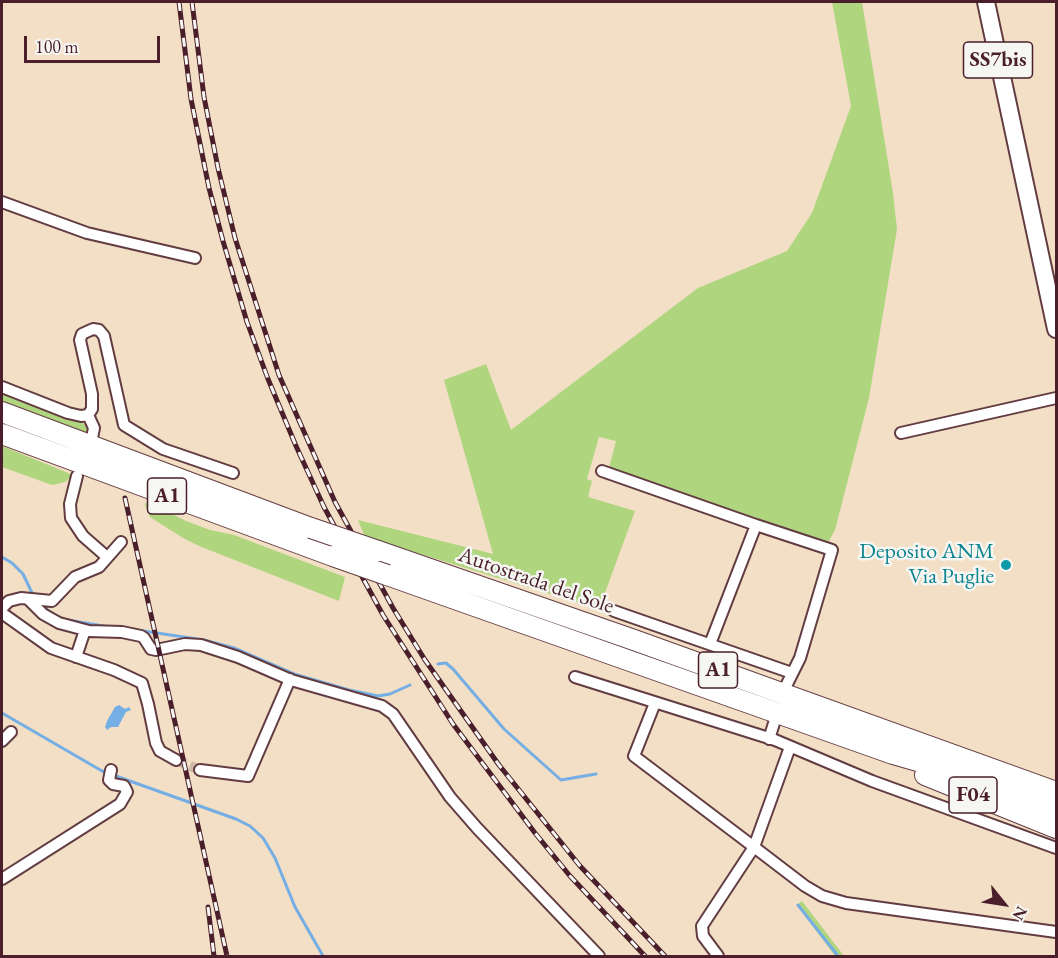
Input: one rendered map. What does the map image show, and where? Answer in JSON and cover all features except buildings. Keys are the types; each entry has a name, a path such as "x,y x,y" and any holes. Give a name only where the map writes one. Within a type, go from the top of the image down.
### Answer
{"highway":[{"name":"Autostrada del Sole","path":"2,412 311,528 634,640 1056,792"},
{"name":"Autostrada del Sole","path":"2,434 333,556 893,754 938,767 1056,809"},
{"name":"F04","path":"893,754 932,779 1056,828"}],"main road":[{"name":"SS7bis","path":"986,2 1056,329"}],"street":[{"path":"2,202 87,233 195,258"},
{"path":"2,387 68,413 88,415 92,409 92,394 80,340 82,334 93,329 99,330 104,336 124,425 163,449 233,473"},
{"path":"901,433 1056,398"},
{"path":"88,415 94,428 92,438"},
{"path":"602,471 832,550 800,658 787,684"},
{"path":"77,476 70,504 71,518 83,537 107,557"},
{"path":"710,644 756,525"},
{"path":"2,608 16,599 52,601 75,577 99,567 121,542"},
{"path":"32,600 43,614 59,623 85,630 122,632 141,636 151,649 156,650 185,644 201,645 238,657 290,679 382,706 393,714 450,796 477,828 599,957"},
{"path":"614,611 792,673"},
{"path":"2,613 38,640 62,653 114,670 142,683 156,743 160,751 176,760"},
{"path":"76,657 85,630"},
{"path":"575,677 769,739 872,781 1056,848"},
{"path":"200,770 248,776 290,679"},
{"path":"655,703 634,756 805,886 822,896 846,903 1056,932"},
{"path":"769,739 775,720"},
{"path":"2,741 10,732"},
{"path":"718,957 703,936 702,926 754,847 790,747"},
{"path":"2,879 120,804 127,792 124,786 113,784 110,775"}],"green space":[{"path":"832,2 862,2 897,229 869,398 835,530 829,541 820,544 609,468 616,441 599,437 587,479 592,481 588,497 635,511 599,609 365,537 358,520 493,554 444,380 486,364 511,430 698,288 787,251 812,213 851,106"},
{"path":"2,390 81,421 88,429 89,436 2,407"},
{"path":"2,446 73,475 65,482 52,485 2,467"},
{"path":"147,501 186,521 210,530 234,535 345,577 339,601 183,538 150,517 145,505"},
{"path":"802,901 844,956 835,956 797,905"}],"water":[{"path":"119,705 125,709 129,707 131,710 126,712 118,727 111,727 107,730 105,727 107,721 115,707"}],"waterway":[{"path":"2,557 23,574 34,597"},
{"path":"42,606 56,616"},
{"path":"68,620 109,627"},
{"path":"130,629 204,640 234,648 294,674 378,696 390,694 410,685"},
{"path":"438,664 446,663 453,669 504,729 561,780 596,774"},
{"path":"2,713 102,771 250,826 263,838 275,858 295,907 323,956"},
{"path":"798,905 838,956"}],"tunnel":[{"path":"176,760 200,770"}],"railway":[{"path":"179,2 191,99 209,188 223,241 247,322 268,379 324,507 383,615 453,724 570,876 645,956"},
{"path":"192,2 204,97 235,238 279,375 335,502 393,608 425,660 499,765 580,866 665,956"},
{"path":"125,498 227,956"},
{"path":"208,907 214,956"}],"place":[{"name":"Deposito ANM Via Puglie","path":"1006,565"}]}
